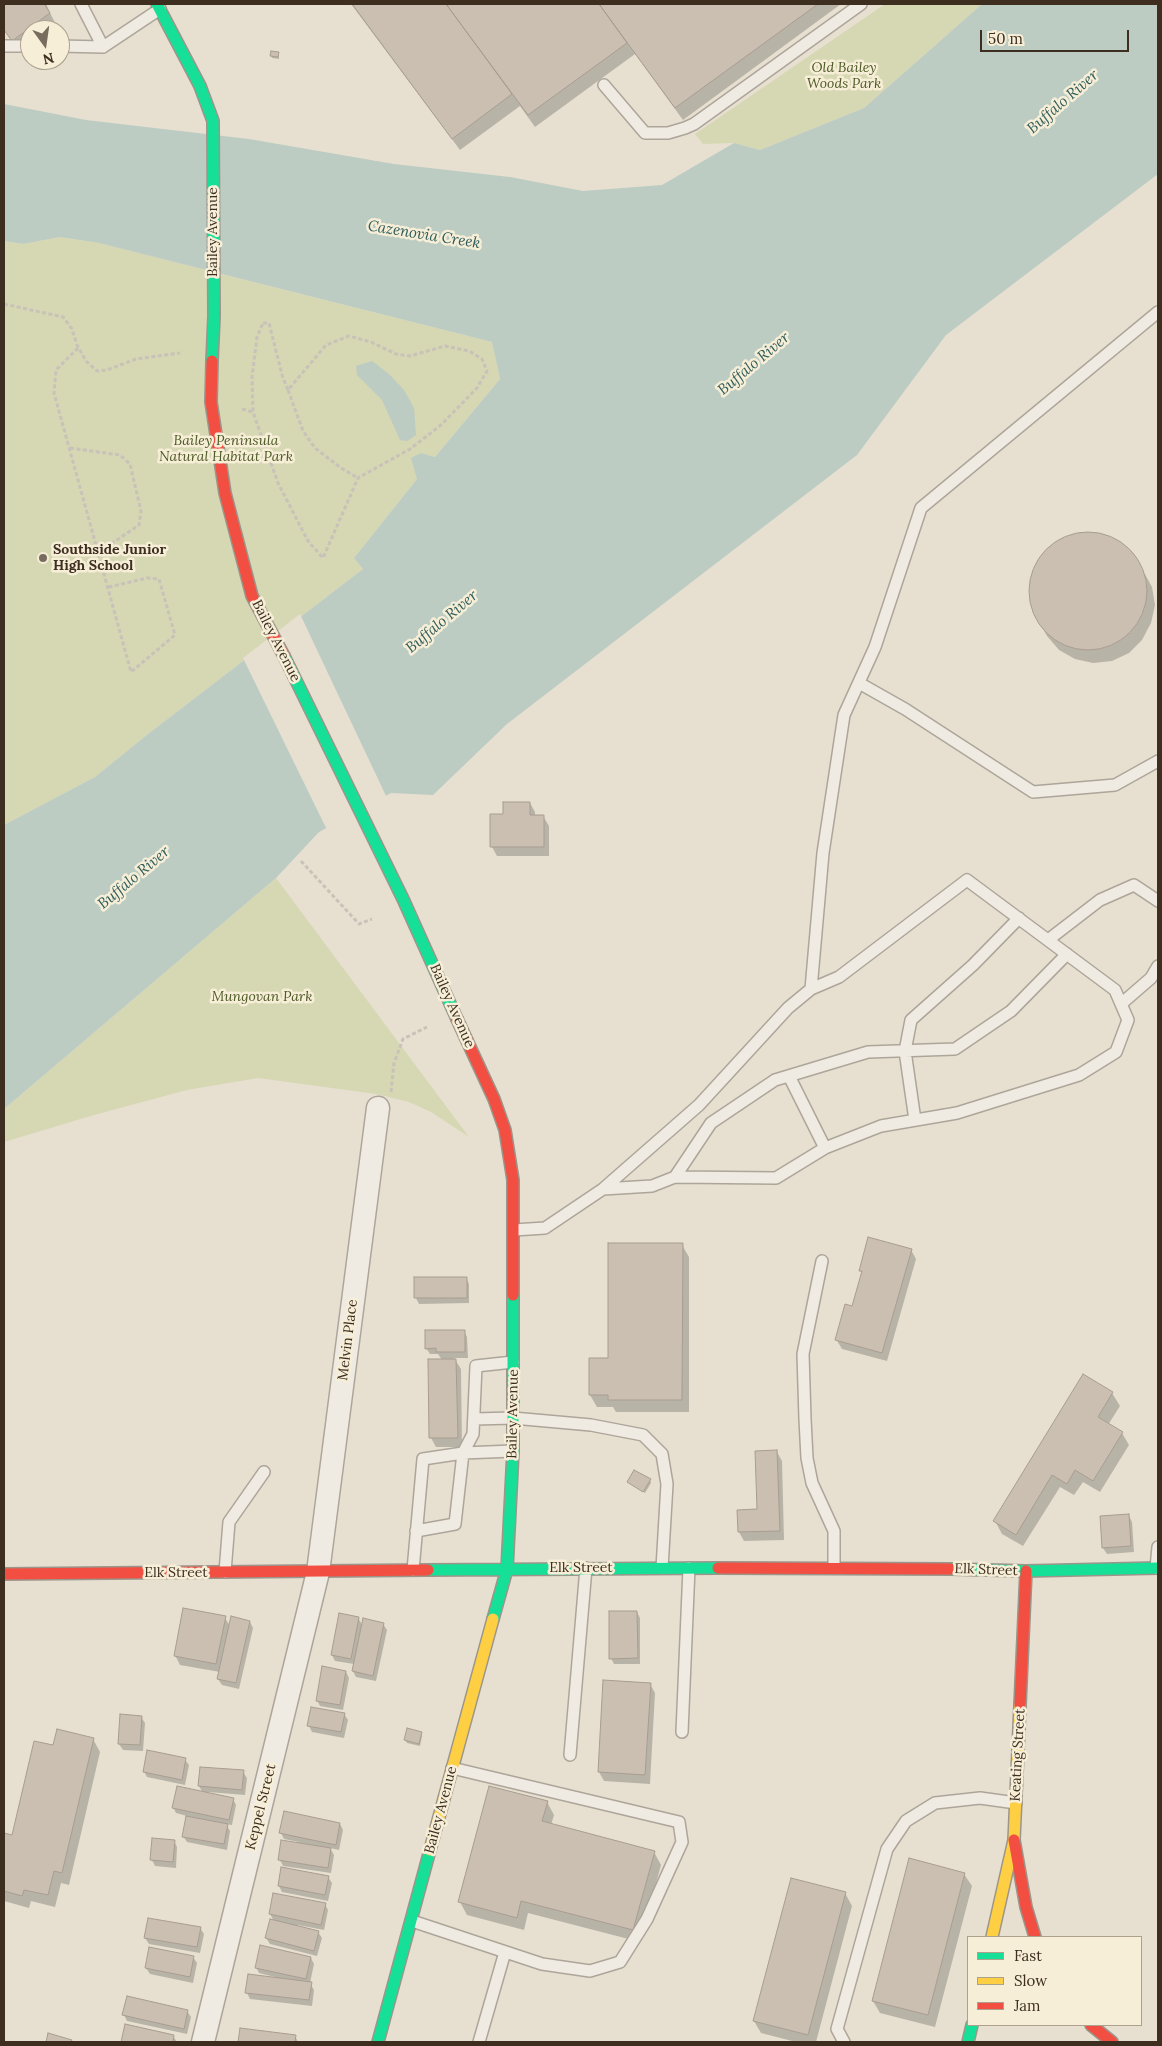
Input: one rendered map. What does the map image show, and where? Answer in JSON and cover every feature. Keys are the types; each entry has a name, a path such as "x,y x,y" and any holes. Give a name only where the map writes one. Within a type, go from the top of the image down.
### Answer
{"main road":[{"name":"Bailey Avenue","path":"159,6 200,86 213,121 214,316 211,402 225,493 252,596 270,628 403,899 494,1099 504,1130 513,1180 513,1451 508,1569 378,2042"},
{"name":"Elk Street","path":"4,1574 586,1568 934,1568 1026,1571 1157,1568"},
{"name":"Keating Street","path":"992,1936 1014,1840 1026,1571"},
{"path":"1014,1840 1026,1907 1035,1936"},
{"path":"968,2042 972,2026"},
{"path":"1092,2026 1112,2042"}],"street":[{"name":"Melvin Place","path":"318,1572 378,1108"},
{"name":"Keppel Street","path":"203,2042 318,1572"}],"lane":[{"path":"81,4 103,46"},
{"path":"604,84 645,133 668,133 685,128 694,124 860,4"},
{"path":"70,46 103,46 159,6"},
{"path":"4,46 20,46"},
{"path":"811,989 823,853 844,715 875,647 921,508 1158,312"},
{"path":"859,683 905,709 1033,792 1114,785 1158,761"},
{"path":"514,1230 545,1228 603,1189 698,1105 788,1008 811,989 839,977 967,880 1115,990 1128,1020 1116,1052 1079,1075 957,1113 881,1126 825,1148 776,1178 675,1177 652,1186 603,1189"},
{"path":"1048,940 1100,900 1134,885 1158,901"},
{"path":"915,1120 905,1050 911,1020 973,965 1019,918"},
{"path":"675,1177 711,1123 775,1080 868,1052 956,1049 1011,1011 1067,954"},
{"path":"1121,1004 1151,978 1158,966"},
{"path":"789,1076 825,1148"},
{"path":"822,1261 803,1354 805,1419 807,1458 812,1483 834,1531 834,1568"},
{"path":"416,1531 454,1524 463,1453 473,1434 476,1366 513,1362"},
{"path":"474,1420 513,1418 591,1425 643,1435 662,1454 667,1484 662,1568"},
{"path":"413,1570 423,1459 463,1453 513,1451"},
{"path":"224,1572 229,1522 264,1472"},
{"path":"1157,1568 1158,1547"},
{"path":"570,1755 586,1568"},
{"path":"682,1732 689,1568"},
{"path":"412,1920 542,1964 590,1971 620,1962 648,1919 682,1842 679,1822 452,1768"},
{"path":"844,2042 837,2030 886,1849 906,1821 935,1803 980,1798 1016,1802"},
{"path":"479,2042 505,1952"}],"path":[{"path":"4,304 63,317 72,329 78,348 86,361 97,371 107,370 136,359 180,353"},
{"path":"288,390 326,345 349,336 371,342 396,354 410,356 445,346 469,351 482,359 487,371 477,388 441,425 410,449 358,478 323,558 308,541 278,483 253,412 252,377 257,337 263,323 269,323 282,376 303,431 315,448 341,468 358,478"},
{"path":"78,348 56,370 54,394 131,672 175,635 159,579 147,578 108,587"},
{"path":"242,409 253,412"},
{"path":"70,448 120,455 130,464 141,511 139,525 99,552"},
{"path":"301,861 359,924 372,919"},
{"path":"378,1108 391,1100 394,1063 403,1039 427,1027"}],"green space":[{"name":"Old Bailey Woods Park","path":"885,4 982,4 864,108 760,150 734,143 703,144 695,134"},
{"name":"Bailey Peninsula Natural Habitat Park","path":"60,237 99,243 492,342 500,379 435,457 421,453 417,479 354,558 363,569 95,777 4,825 4,241 23,244"},
{"name":"Mungovan Park","path":"276,878 469,1137 431,1112 409,1102 376,1094 258,1078 187,1090 4,1142 4,1109"}],"water":[{"path":"982,4 1158,4 1158,174 946,335 857,455 507,724 433,795 391,793 319,832 276,878 4,1109 4,825 95,777 363,569 354,558 417,479 411,458 421,453 435,457 500,379 492,342 99,243 60,237 23,244 4,241 4,104 86,120 249,139 394,164 510,177 583,191 662,185 734,143 760,150 864,108"},
{"path":"372,361 389,374 404,390 414,408 416,435 407,441 400,440 382,400 357,375 356,366"}],"pier":[{"path":"300,614 387,798 327,830 243,658"}],"building":[{"path":"4,4 47,4 45,5 50,13 40,20 20,20 20,35 12,41 4,30"},
{"path":"352,4 446,4 512,94 452,139"},
{"path":"446,4 599,4 627,43 528,115"},
{"path":"599,4 818,4 675,108"},
{"path":"271,51 279,52 278,57 270,56"},
{"path":"1088,532 1111,536 1130,549 1143,568 1147,591 1143,614 1130,633 1111,646 1088,650 1065,646 1046,633 1033,614 1029,591 1033,568 1046,549 1065,536"},
{"path":"503,802 530,802 530,815 544,815 544,847 490,847 490,814 503,814"},
{"path":"868,1237 912,1249 882,1353 835,1340 845,1304 852,1306 862,1271 859,1271"},
{"path":"608,1243 683,1243 682,1400 608,1400 608,1395 589,1395 589,1358 608,1358"},
{"path":"414,1277 467,1277 467,1298 414,1298"},
{"path":"425,1330 465,1330 465,1352 436,1352 436,1348 425,1349"},
{"path":"428,1359 456,1359 458,1438 429,1438"},
{"path":"1083,1374 1113,1392 1098,1417 1123,1432 1093,1481 1075,1470 1067,1484 1052,1475 1016,1535 993,1521"},
{"path":"777,1450 780,1531 738,1532 737,1510 757,1509 755,1451"},
{"path":"634,1470 651,1479 643,1492 627,1482"},
{"path":"1129,1514 1131,1546 1102,1548 1100,1516"},
{"path":"183,1608 226,1616 216,1664 174,1656"},
{"path":"609,1611 637,1611 638,1658 609,1659"},
{"path":"339,1613 359,1617 351,1659 331,1655"},
{"path":"231,1616 250,1621 236,1683 217,1679"},
{"path":"363,1618 384,1623 373,1676 352,1671"},
{"path":"322,1666 346,1671 340,1705 316,1701"},
{"path":"603,1680 651,1683 645,1775 598,1772"},
{"path":"311,1707 345,1713 341,1732 307,1726"},
{"path":"120,1714 142,1716 140,1745 118,1744"},
{"path":"407,1728 422,1732 419,1744 404,1740"},
{"path":"57,1729 94,1738 62,1873 54,1871 48,1895 24,1890 22,1896 4,1891 4,1833 12,1835 34,1741 53,1745"},
{"path":"147,1750 186,1758 182,1780 143,1772"},
{"path":"200,1767 244,1770 242,1790 198,1786"},
{"path":"177,1786 234,1798 229,1820 172,1808"},
{"path":"489,1786 548,1801 542,1821 655,1851 633,1930 521,1901 517,1918 458,1902"},
{"path":"284,1811 340,1823 336,1845 279,1833"},
{"path":"186,1816 228,1824 224,1844 182,1837"},
{"path":"152,1838 175,1840 173,1862 150,1860"},
{"path":"281,1840 331,1848 328,1868 278,1860"},
{"path":"909,1858 965,1873 928,2015 872,2001"},
{"path":"281,1867 329,1876 325,1895 278,1886"},
{"path":"791,1878 846,1892 808,2035 753,2021"},
{"path":"273,1893 326,1903 321,1925 269,1914"},
{"path":"148,1918 201,1927 197,1947 144,1938"},
{"path":"270,1919 319,1931 314,1951 265,1938"},
{"path":"260,1945 311,1957 306,1979 255,1968"},
{"path":"149,1947 194,1956 190,1977 145,1968"},
{"path":"248,1974 312,1982 309,2000 245,1993"},
{"path":"127,1996 188,2010 184,2029 122,2015"},
{"path":"125,2024 174,2035 173,2042 121,2042"},
{"path":"240,2028 296,2035 295,2042 238,2042"},
{"path":"48,2033 72,2040 71,2042 46,2042"}],"traffic: fast":[{"path":"157,4 200,86 213,121 214,316 212,361"},
{"path":"284,656 403,899 457,1019"},
{"path":"493,1619 507,1569 513,1451 513,1295"},
{"path":"428,1570 718,1568"},
{"path":"951,1569 1026,1571 1158,1568"},
{"path":"378,2042 430,1850"},
{"path":"968,2042 972,2026"}],"traffic: slow":[{"path":"430,1850 493,1619"},
{"path":"992,1936 1014,1840 1020,1705"}],"traffic: jam":[{"path":"212,361 211,402 225,493 252,596 284,656"},
{"path":"457,1019 494,1099 505,1130 513,1180 513,1295"},
{"path":"718,1568 951,1569"},
{"path":"4,1574 428,1570"},
{"path":"1020,1705 1026,1571"},
{"path":"1014,1840 1026,1907 1035,1936"},
{"path":"1092,2026 1112,2042"}],"place":[{"name":"Southside Junior High School","path":"43,558"}],"water label":[{"name":"Buffalo River","path":"1063,102"},
{"name":"Cazenovia Creek","path":"424,235"},
{"name":"Buffalo River","path":"754,364"},
{"name":"Buffalo River","path":"442,622"},
{"name":"Buffalo River","path":"134,878"}]}
